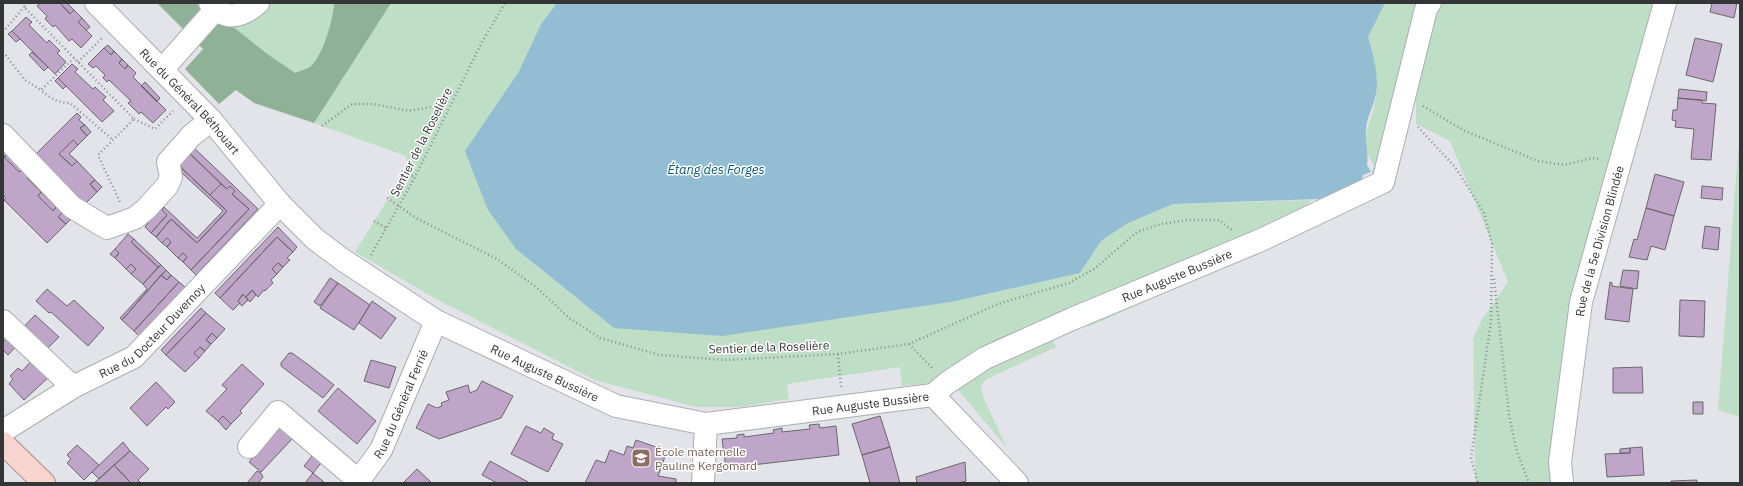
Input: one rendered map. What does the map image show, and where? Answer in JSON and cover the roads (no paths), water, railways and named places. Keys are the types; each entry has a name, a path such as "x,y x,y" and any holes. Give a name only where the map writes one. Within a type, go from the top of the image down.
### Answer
{"main road":[{"path":"3,444 44,483"}],"street":[{"name":"Rue du Général Béthouart","path":"96,3 211,120 280,204"},
{"path":"162,70 212,6 224,14 238,16 248,12 258,3"},
{"name":"Rue Auguste Bussière","path":"280,204 315,239 361,273 436,321 616,406 706,424 844,406 940,389 985,358 1072,319 1261,240 1383,182 1426,9 1430,3"},
{"name":"Rue de la 5e Division Blindée","path":"1562,483 1560,462 1581,302 1665,3"},
{"path":"3,135 72,207 107,228 135,218 146,209 167,186 171,177 168,162 192,135 211,120"},
{"name":"Rue du Docteur Duvernoy","path":"3,431 72,387 134,357 280,204"},
{"path":"3,321 72,387"},
{"name":"Rue du Général Ferrié","path":"358,482 381,450 436,321"},
{"path":"940,389 1017,483"},
{"path":"249,447 278,412 358,482"},
{"path":"703,483 706,424"}],"water":[{"name":"Étang des Forges","path":"557,3 1385,3 1368,37 1377,75 1375,98 1366,127 1368,157 1367,165 1371,172 1363,175 1361,182 1319,199 1173,204 1128,223 1101,241 1080,273 951,302 722,336 614,328 516,249 488,210 465,151 518,73 541,24"}],"place":[{"name":"École maternelle Pauline Kergomard","path":"641,458"}]}
